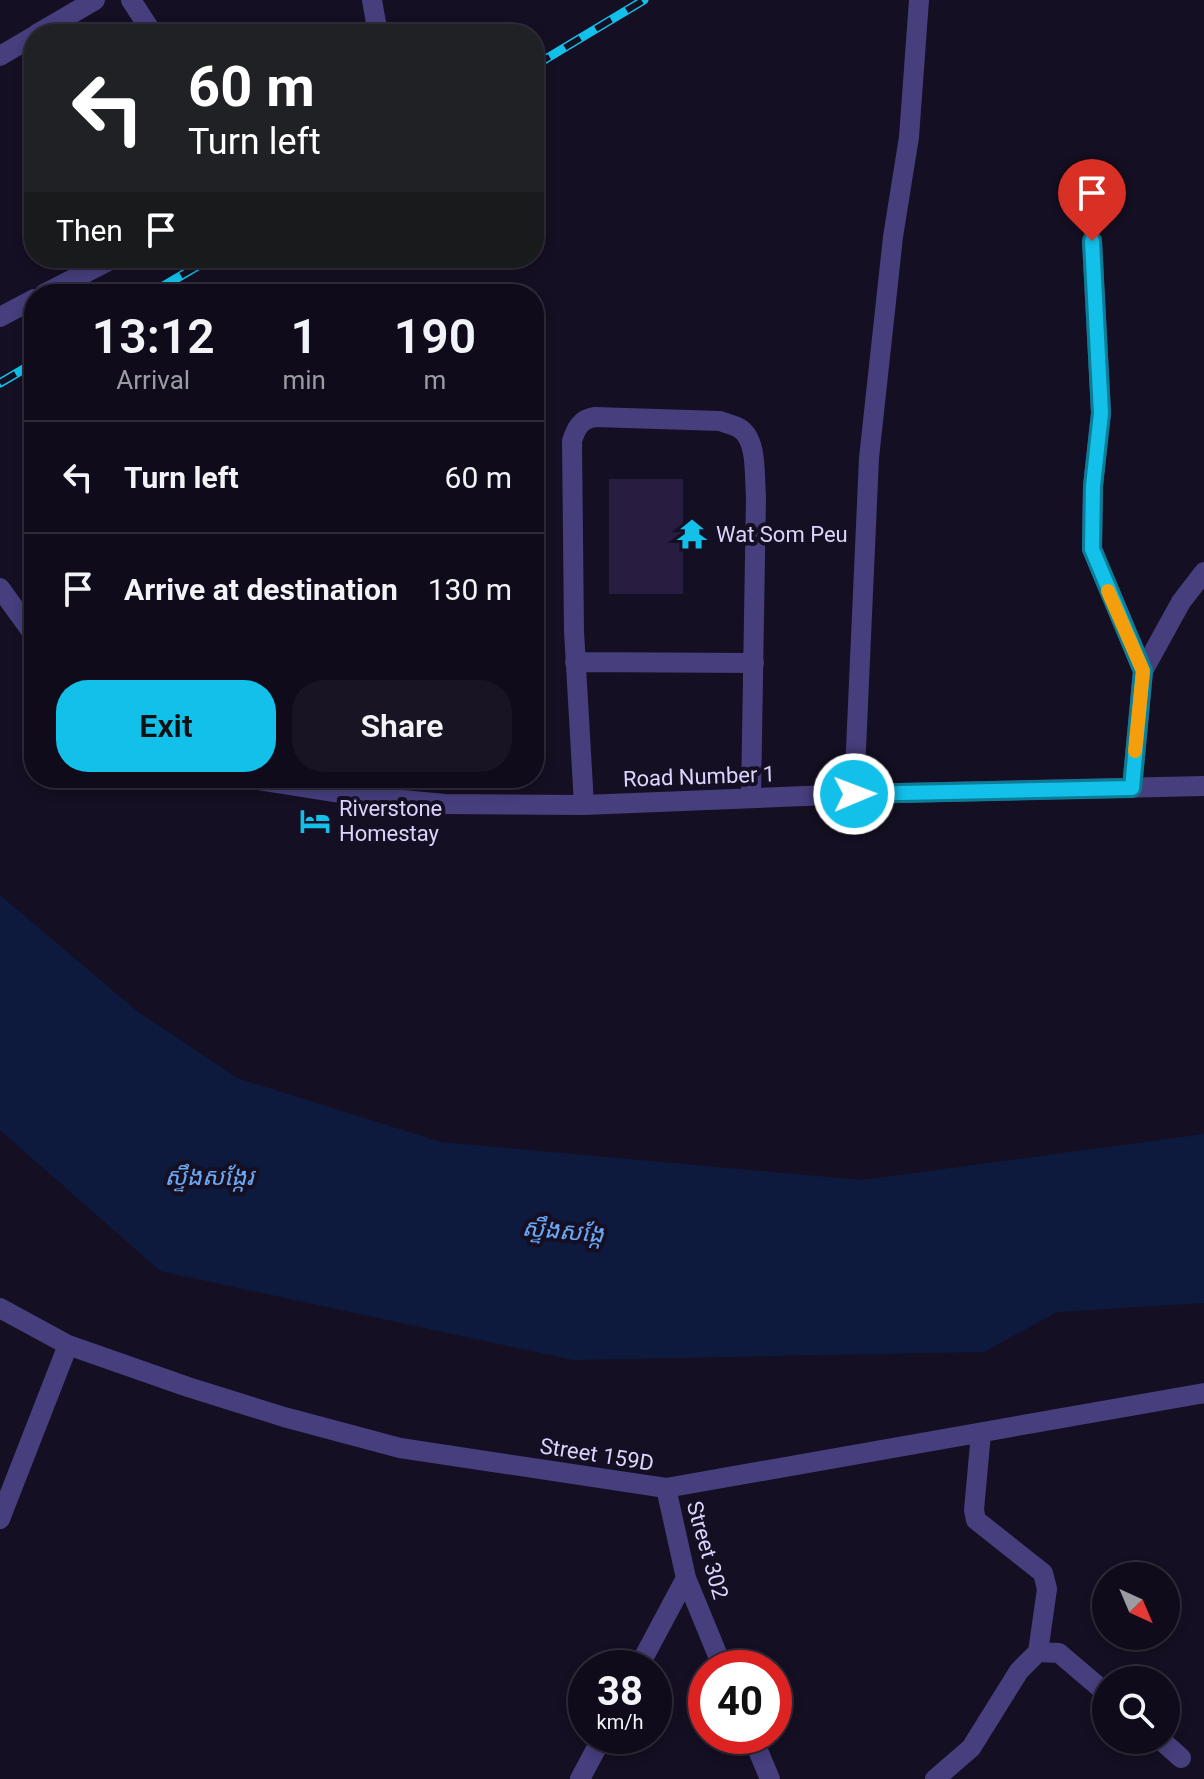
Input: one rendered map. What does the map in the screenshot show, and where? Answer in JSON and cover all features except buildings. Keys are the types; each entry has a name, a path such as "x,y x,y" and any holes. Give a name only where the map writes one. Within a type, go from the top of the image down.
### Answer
{"street":[{"path":"55,24 95,0"},
{"path":"131,0 147,24"},
{"path":"372,0 376,24"},
{"path":"854,794 869,458 893,237 909,137 919,0"},
{"path":"0,56 24,42"},
{"path":"1092,241 1101,413 1093,486 1092,549 1143,671"},
{"path":"63,284 95,268"},
{"path":"0,317 24,304"},
{"path":"584,805 575,662 572,441 575,430 586,418 720,421 739,428 752,447 756,496 751,798"},
{"path":"1132,788 1143,671 1181,602 1204,572"},
{"path":"0,588 24,621"},
{"path":"575,662 754,663"},
{"name":"Road Number 1","path":"309,788 445,804 584,805 854,794 1204,786"},
{"name":"Street 159D","path":"0,1308 68,1345 202,1392 400,1448 666,1488 1204,1393"},
{"path":"0,1519 68,1345"},
{"path":"935,1779 971,1748 1019,1671 1038,1652 1047,1589 1043,1573 976,1520 974,1510 981,1433"},
{"name":"Street 302","path":"666,1488 686,1578 716,1650"},
{"path":"648,1650 686,1578"},
{"path":"1038,1652 1059,1653 1092,1681"},
{"path":"580,1779 593,1754"},
{"path":"760,1754 770,1779"},
{"path":"1177,1754 1181,1758"}],"water":[{"name":"ស្ទឹងសង្កែរ","path":"0,895 137,1011 237,1078 441,1142 862,1180 1204,1134 1204,1303 1057,1312 984,1352 573,1360 160,1271 0,1130"}],"railway":[{"path":"544,60 644,0"},
{"path":"167,284 194,268"},
{"path":"0,383 24,369"}],"slow traffic":[{"path":"1108,591 1143,671 1135,751"}],"place":[{"name":"Wat Som Peu","path":"692,534"},
{"name":"Riverstone Homestay","path":"315,821"}],"route":[{"path":"854,794 1132,788 1143,671 1092,549 1093,486 1101,413 1092,241"}],"water label":[{"name":"ស្ទឹងសង្កែ","path":"563,1231"}]}
